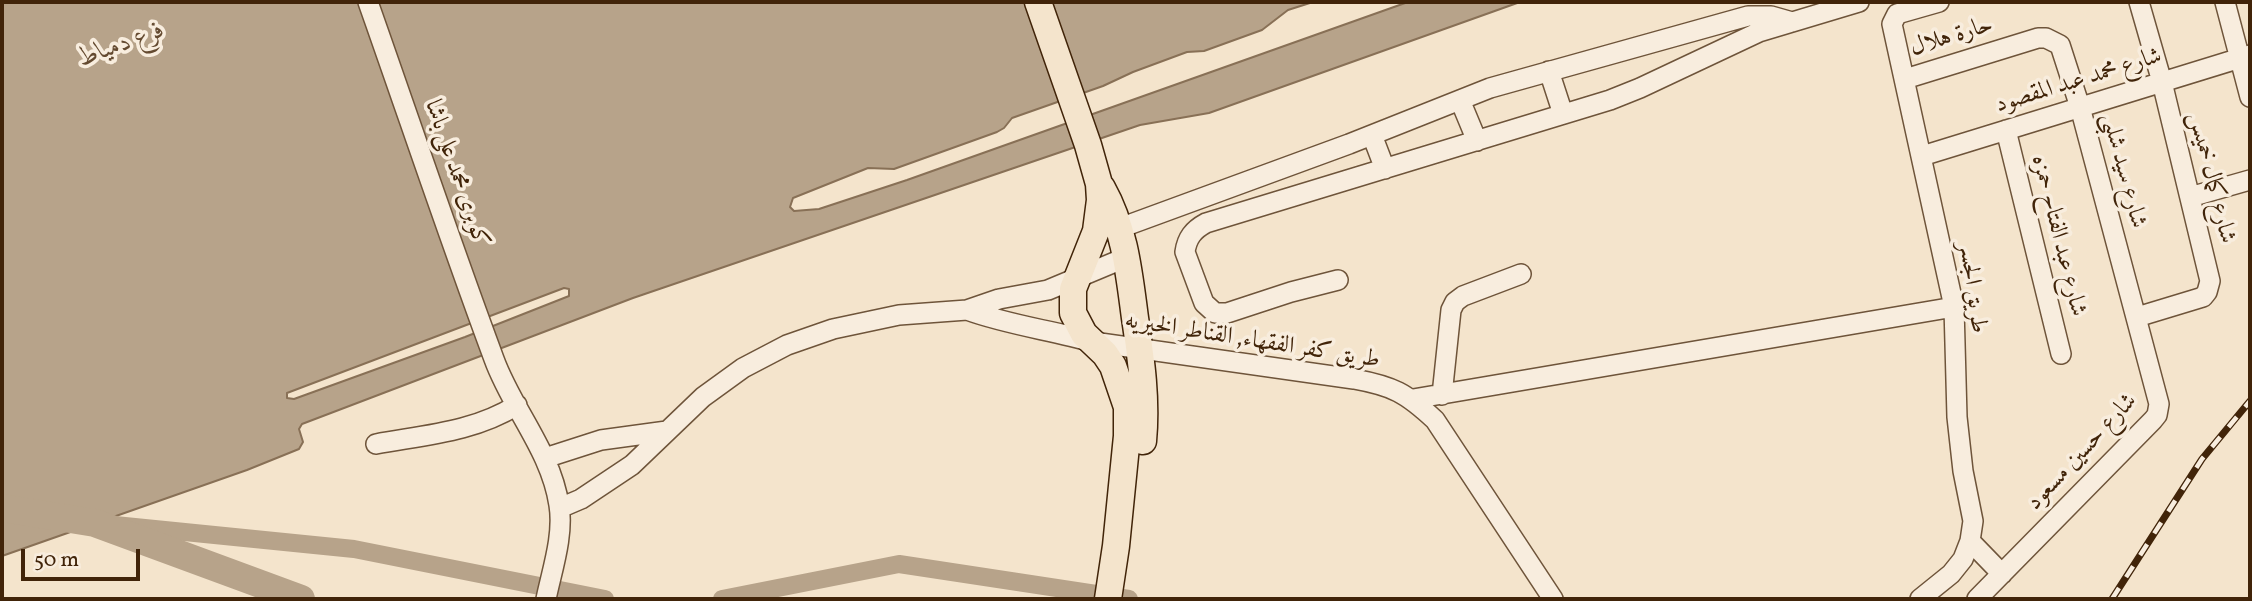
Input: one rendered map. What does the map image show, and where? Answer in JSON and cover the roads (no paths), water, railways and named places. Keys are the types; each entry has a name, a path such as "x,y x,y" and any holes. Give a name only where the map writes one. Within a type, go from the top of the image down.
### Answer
{"main road":[{"path":"1038,2 1100,184 1120,228 1127,257 1139,350 1145,413 1123,548 1108,599"},
{"path":"1100,184 1096,231 1073,289 1073,313 1084,334 1113,366 1126,407 1123,599"}],"street":[{"name":"كوبرى محمد على باشا","path":"368,2 495,363 517,405"},
{"path":"1338,280 1221,314 1206,307 1191,272 1185,252 1186,245 1199,227 1640,88 1736,42 1859,2"},
{"name":"طريق الجسر","path":"1920,599 1951,574 1963,559 1970,541 1973,521 1963,471 1957,417 1954,307 1893,20 1897,14 1939,2"},
{"name":"شارع كمال خميس","path":"2137,317 2203,297 2210,286 2162,82 2139,2"},
{"path":"2225,2 2245,56 2250,97"},
{"path":"1120,228 1373,135 1490,88 1748,16 1771,16 1792,22"},
{"name":"حارة هلال","path":"1905,79 2038,38 2055,41"},
{"name":"شارع سيد شلبى","path":"2055,41 2063,50 2080,107 2137,317"},
{"name":"شارع محمد عبد المقصود","path":"1922,156 2245,56"},
{"path":"1549,71 1563,114"},
{"path":"1460,100 1477,141"},
{"name":"شارع عبد الفتاح حمزه","path":"2006,130 2062,354"},
{"path":"1373,135 1385,169"},
{"path":"1293,164 1303,194"},
{"path":"2190,197 2250,180"},
{"name":"طريق كفر الفقهاء, القناطر الخيريه","path":"560,508 581,499 632,465 703,397 743,368 787,345 833,329 899,315 967,310 999,299 1048,290 1127,257"},
{"path":"1442,395 1451,310 1455,302 1463,296 1521,274"},
{"path":"1413,400 1954,307"},
{"name":"طريق كفر الفقهاء, القناطر الخيريه","path":"967,310 998,321 1052,330 1093,342 1375,383 1395,389 1413,400 1435,421 1553,599"},
{"name":"شارع حسين مسعود","path":"1977,599 2157,415 2158,398 2137,317"},
{"path":"376,444 475,426 517,405 545,458 560,508 558,537 546,599"},
{"path":"545,458 601,440 667,431"},
{"path":"1970,541 2002,574"}],"water":[{"name":"فرع دمياط","path":"2,2 1313,2 1288,10 1262,30 1204,51 1187,52 1103,86 1012,118 997,132 894,169 868,168 793,198 790,207 794,211 819,209 907,180 1408,2 1520,2 1209,113 1140,125 633,298 302,424 299,429 303,442 299,449 247,470 2,556","holes":["564,288 569,289 569,296 465,337 294,399 287,398 287,393"]}],"waterway":[{"path":"2,508 95,523 301,599"},
{"path":"95,523 354,549 605,599"},
{"path":"722,599 899,564 1129,599"}],"railway":[{"path":"2112,599 2202,459 2250,401"}]}
